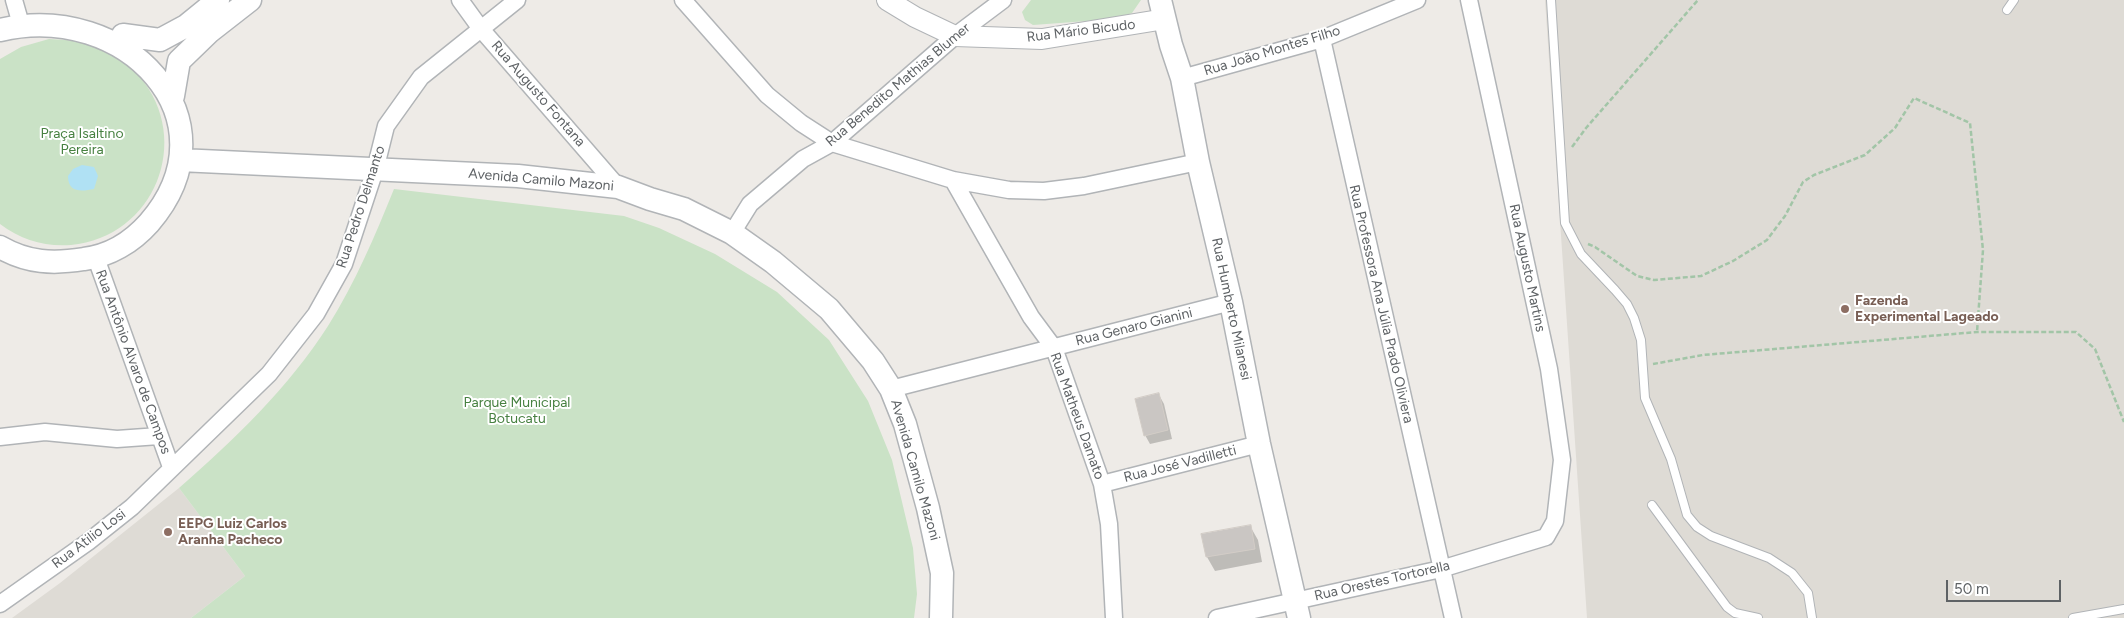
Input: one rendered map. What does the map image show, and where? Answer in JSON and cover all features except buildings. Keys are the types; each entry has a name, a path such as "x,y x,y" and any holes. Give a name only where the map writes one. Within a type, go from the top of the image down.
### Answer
{"main road":[{"path":"123,35 160,40 186,26 218,0"},
{"path":"173,96 179,61 209,32 250,0"},
{"name":"Rua Humberto Milanesi","path":"1162,10 1182,78 1198,162 1231,302 1259,444 1297,610"},
{"path":"0,247 15,256 56,264 96,258 121,246 142,230 160,210 173,186 180,160 181,128 173,96 153,61 123,35 90,20 55,15 11,17"},
{"name":"Avenida Camilo Mazoni","path":"180,160 518,176 618,187 684,209 732,233 772,262 829,309 873,361 891,389 904,424 930,517 942,573 941,618"}],"street":[{"name":"Rua Augusto Fontana","path":"460,0 481,29 618,187"},
{"name":"Rua Pedro Delmanto","path":"171,467 269,374 316,314 344,264 375,170 386,126 421,77 517,0"},
{"path":"682,0 767,95 801,122 832,143 952,180 1009,190 1044,191 1084,186 1198,162"},
{"name":"Rua Mário Bicudo","path":"887,0 915,17 955,36 1002,39 1042,39 1162,10"},
{"name":"Rua Benedito Mathias Blumer","path":"732,233 750,204 803,159 832,143 955,36 1003,0"},
{"name":"Rua João Montes Filho","path":"1182,78 1322,39 1417,0"},
{"name":"Rua Augusto Martins","path":"1469,0 1549,369 1562,460 1555,521 1546,537"},
{"name":"Rua Professora Ana Júlia Prado Oliviera","path":"1322,39 1453,618"},
{"name":"Rua Matheus Damato","path":"952,180 1031,317 1054,348 1102,484 1109,524 1114,618"},
{"name":"Rua Antônio Alvaro de Campos","path":"96,258 171,467"},
{"name":"Rua Genaro Gianini","path":"891,389 1231,302"},
{"path":"0,437 45,432 118,439 160,436"},
{"name":"Rua José Vadilletti","path":"1102,484 1259,444"},
{"name":"Rua Atilio Losi","path":"0,604 88,542 132,507 171,467"},
{"name":"Rua Orestes Tortorella","path":"1217,618 1297,610 1546,537"}],"lane":[{"path":"1552,0 1565,223 1581,254 1626,304 1634,318 1641,340 1647,404 1668,450 1688,515 1697,527 1711,536 1769,558 1792,573 1808,593 1812,618"},
{"path":"2007,10 2014,0"},
{"path":"1652,506 1727,607 1735,613 1758,618"},
{"path":"2073,618 2124,609"}],"path":[{"path":"1561,161 1586,128 1698,0"},
{"path":"1572,239 1596,247 1637,276 1654,280 1702,276 1733,261 1766,240 1785,216 1803,182 1814,175 1865,156 1896,128 1914,98 1970,124 1982,250 1977,332"},
{"path":"1644,366 1703,356 1977,332 2076,332 2095,348 2124,422"}],"shaded area":[{"name":"Fazenda Experimental Lageado","path":"1545,0 2124,0 2124,618 1587,618"},
{"name":"EEPG Luiz Carlos Aranha Pacheco","path":"179,488 245,576 191,618 12,618 60,583"}],"green space":[{"path":"1031,0 1141,0 1132,13 1114,19 1033,25 1025,20 1022,12"},
{"name":"Praça Isaltino Pereira","path":"49,39 70,40 98,46 110,51 124,61 140,77 156,102 163,129 164,156 157,182 144,205 125,224 100,238 71,245 52,245 34,241 8,230 0,224 0,59 21,47"},
{"name":"Parque Municipal Botucatu","path":"394,189 624,216 659,228 715,254 777,292 829,340 868,401 892,460 913,548 917,594 914,618 191,618 245,576 179,488 240,432 313,349 338,310 356,276"}],"water":[{"path":"82,165 94,167 98,176 94,189 76,190 70,185 68,176 73,169"}],"place":[{"name":"Fazenda Experimental Lageado","path":"1845,309"},
{"name":"EEPG Luiz Carlos Aranha Pacheco","path":"168,532"}]}
